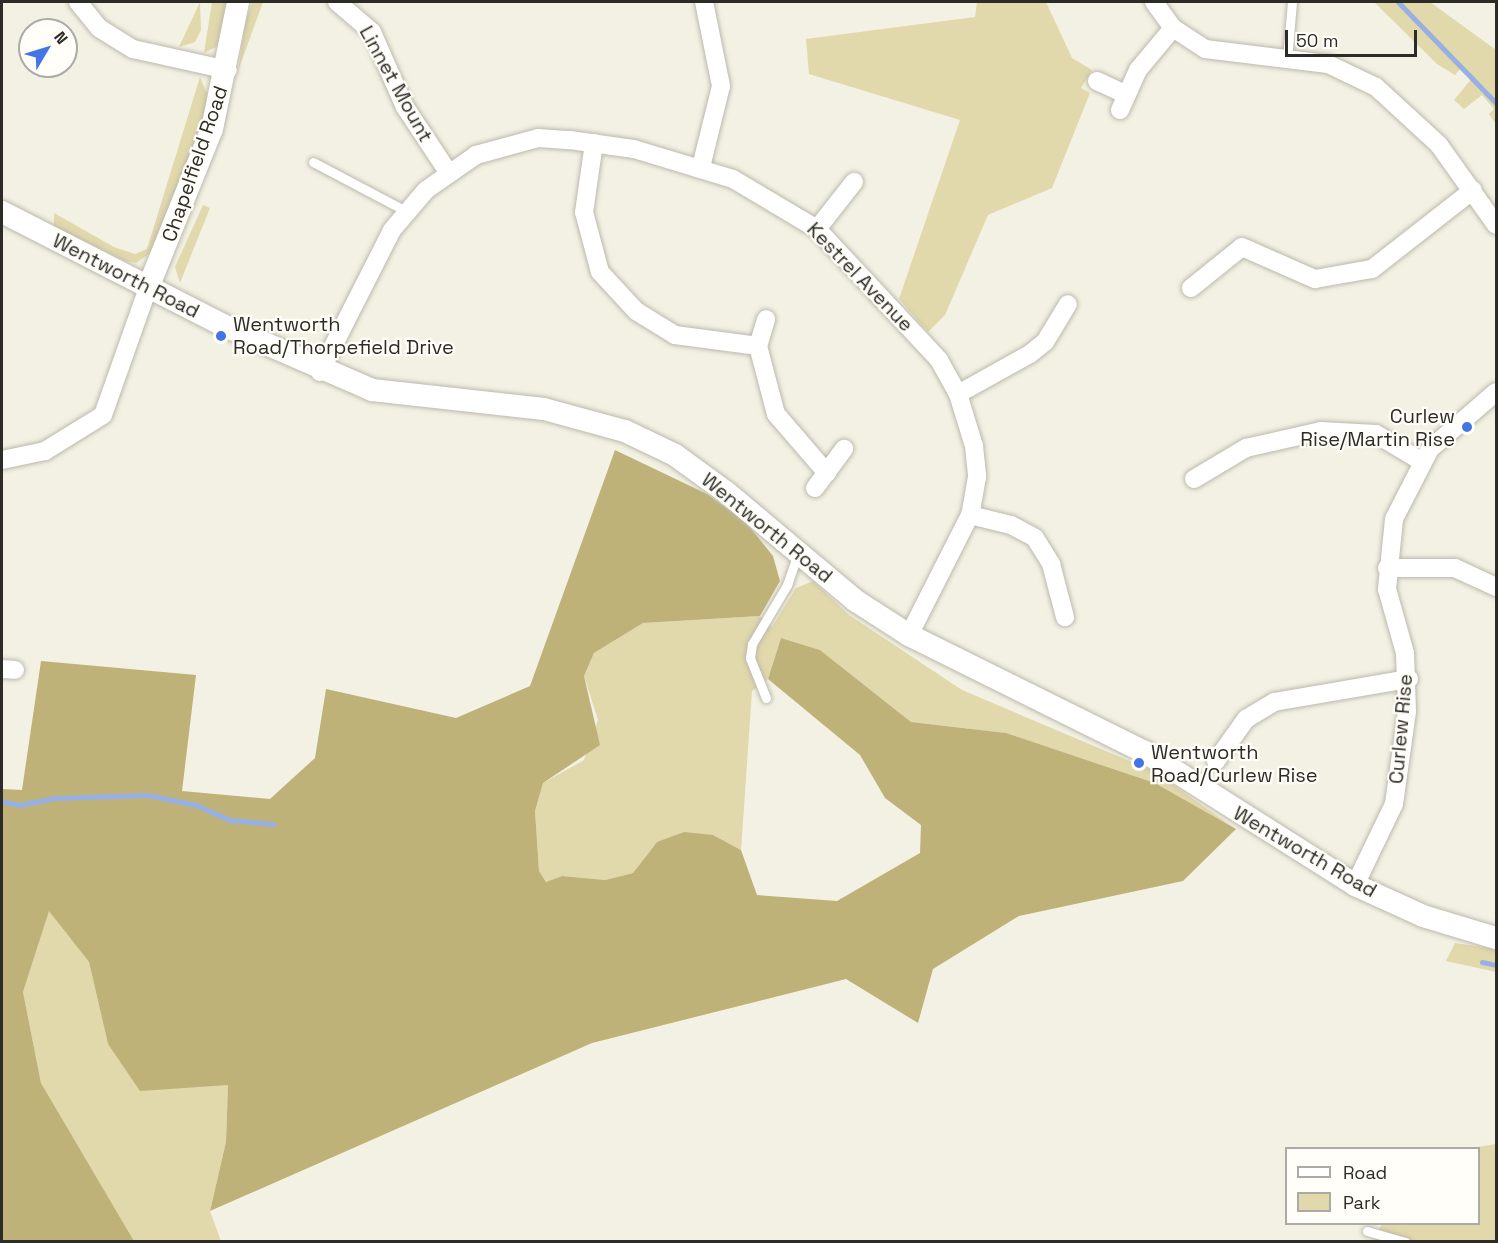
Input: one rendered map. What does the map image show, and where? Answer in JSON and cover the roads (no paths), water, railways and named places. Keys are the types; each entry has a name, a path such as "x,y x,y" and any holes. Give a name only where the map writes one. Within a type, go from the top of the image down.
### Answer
{"street":[{"path":"78,2 99,28 133,49 228,70"},
{"name":"Chapelfield Road","path":"148,288 184,208 228,70 238,2"},
{"name":"Linnet Mount","path":"337,2 372,32 405,106 448,172"},
{"path":"701,167 721,86 704,2"},
{"path":"1154,2 1173,28 1223,55 1328,64 1376,87 1439,145 1497,225"},
{"path":"1096,81 1123,103 1138,70 1173,28"},
{"name":"Kestrel Avenue","path":"320,372 379,250 406,211 448,172 506,144 538,138 594,143 701,167 762,193 817,229 939,360 958,394 974,446 977,477 970,515 909,635"},
{"path":"594,143 584,212 600,272 615,293 675,335 758,346"},
{"path":"817,229 855,182"},
{"path":"1191,288 1242,247 1315,279 1372,269 1473,190"},
{"name":"Wentworth Road","path":"2,212 148,288 320,372 372,390 544,409 625,431 675,455 856,601 909,635 1144,752 1355,885 1423,916 1497,938"},
{"path":"2,460 45,451 103,416 148,288"},
{"path":"958,394 1030,354 1068,304"},
{"path":"766,319 758,346 776,414 827,473"},
{"name":"Curlew Rise","path":"1355,885 1394,804 1409,679 1390,610 1387,568 1394,519 1421,461 1449,428 1497,392"},
{"path":"1194,479 1246,448 1321,430 1376,434 1421,461"},
{"path":"815,488 844,449"},
{"path":"970,515 1011,525 1035,538 1051,564 1065,617"},
{"path":"1387,568 1455,568 1497,587"},
{"path":"1216,761 1246,719 1274,702 1409,679"}],"lane":[{"path":"1287,60 1285,30 1292,2"},
{"path":"313,162 406,211"},
{"path":"766,698 750,658 752,644 787,585 798,553"},
{"path":"1367,1231 1405,1242"}],"waterway":[{"path":"1398,2 1496,103"},
{"path":"2,801 19,805 55,798 148,795 196,805 229,820 274,824"},
{"path":"1482,962 1496,965"}],"place":[{"name":"Wentworth Road/Thorpefield Drive","path":"221,336"},
{"name":"Curlew Rise/Martin Rise","path":"1467,427"},
{"name":"Wentworth Road/Curlew Rise","path":"1139,763"}]}
